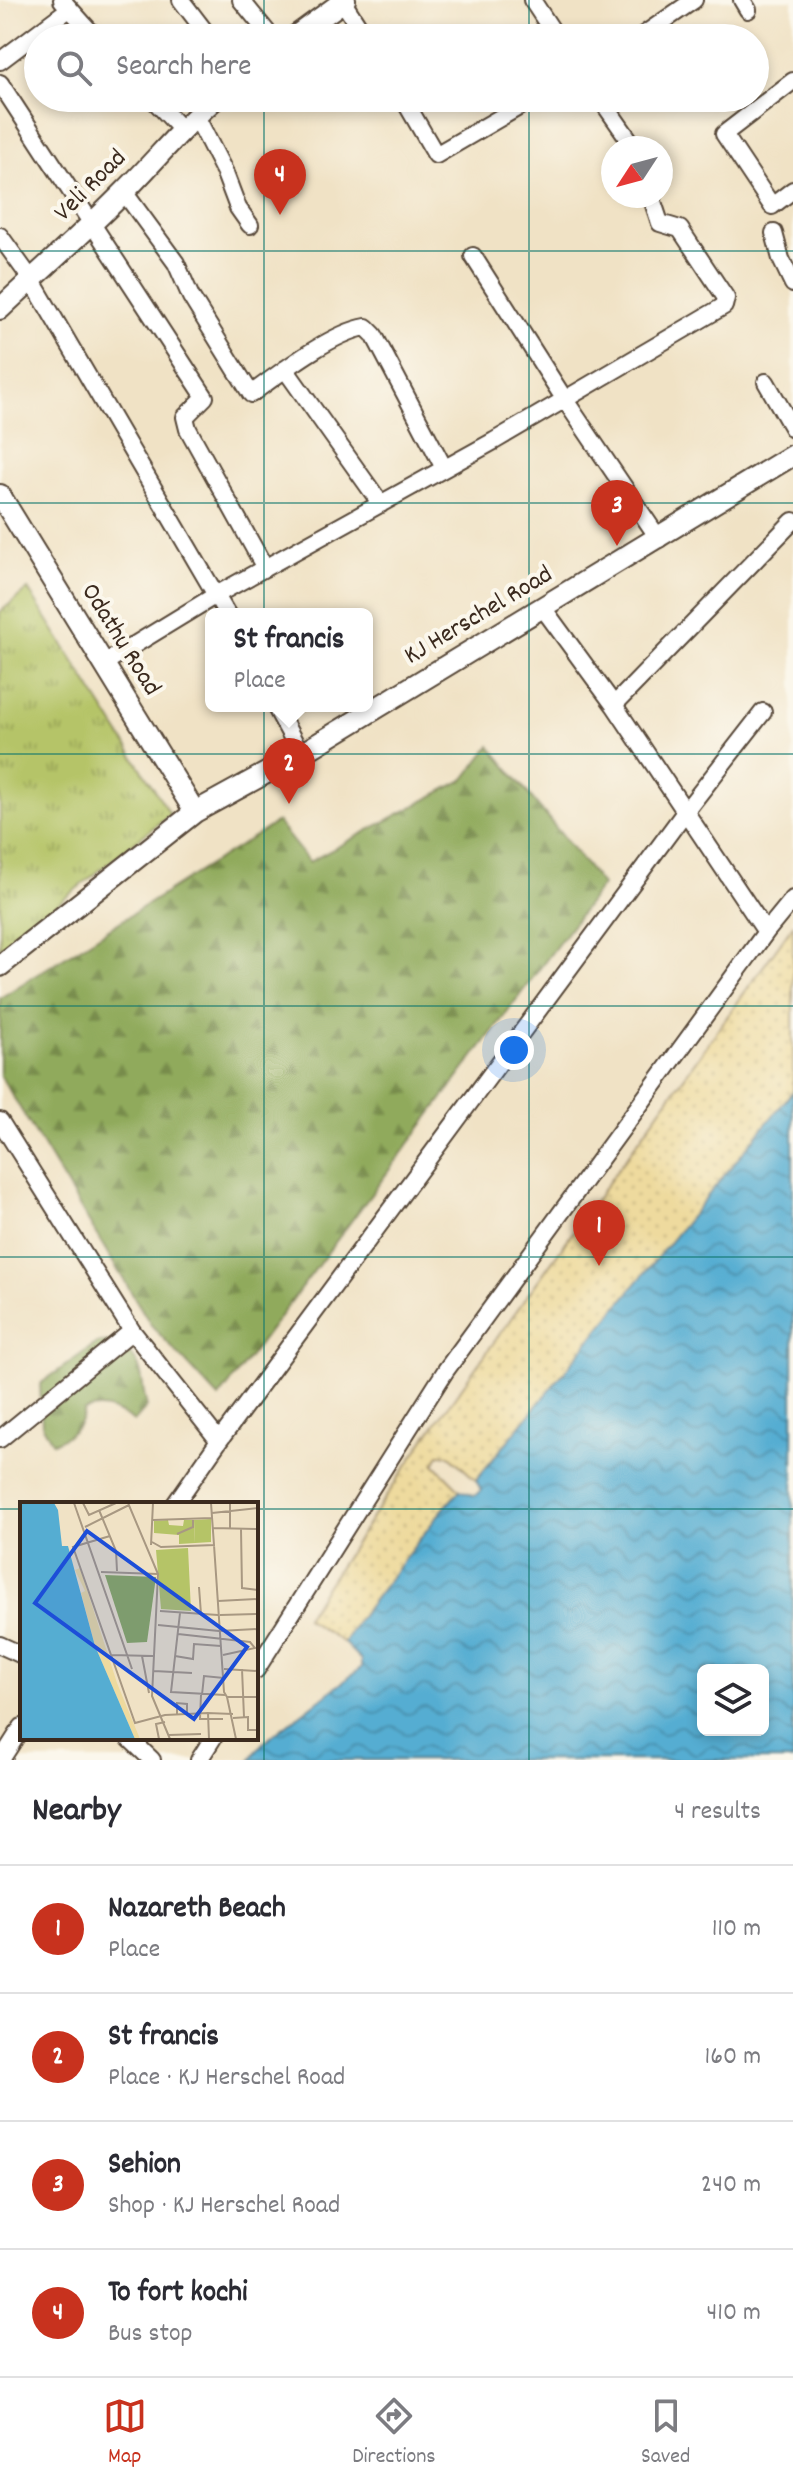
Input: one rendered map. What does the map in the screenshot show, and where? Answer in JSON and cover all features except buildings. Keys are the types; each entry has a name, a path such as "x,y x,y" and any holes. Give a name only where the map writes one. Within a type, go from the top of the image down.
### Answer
{"main road":[{"path":"312,24 344,1"},
{"name":"Veli Road","path":"0,309 124,192 200,112"},
{"name":"KJ Herschel Road","path":"373,711 793,455"},
{"name":"Odathu Road","path":"1,501 195,812"},
{"name":"KJ Herschel Road","path":"0,966 195,812 371,712"}],"street":[{"path":"181,0 199,24"},
{"path":"241,0 261,24"},
{"path":"532,0 548,24"},
{"path":"659,24 694,0"},
{"path":"344,1 358,24"},
{"path":"43,24 65,5 83,24"},
{"path":"0,61 24,40"},
{"path":"769,99 793,81"},
{"path":"0,83 205,397 185,417 188,429 265,568"},
{"path":"173,112 188,122 224,171 238,208 250,225"},
{"path":"411,112 436,155 510,112"},
{"path":"610,112 627,136"},
{"path":"753,112 724,134 772,206 793,190"},
{"path":"124,192 176,263 191,297 251,394 285,369 354,329 366,327 374,335 444,468"},
{"path":"103,664 216,595 565,400 724,306 726,298 680,229 660,223 655,208"},
{"path":"774,233 781,259 793,284"},
{"path":"0,236 31,279 224,608"},
{"path":"473,256 659,539"},
{"path":"285,369 381,504"},
{"path":"766,382 793,429"},
{"path":"614,705 793,521"},
{"path":"543,608 614,705 766,932"},
{"path":"278,712 301,754"},
{"path":"176,1502 685,812 763,712"},
{"path":"258,1667 446,1370 793,899"},
{"path":"0,1121 132,1331 219,1441"},
{"path":"0,1439 132,1331"},
{"path":"0,1645 20,1654"},
{"path":"1,1760 20,1730"},
{"path":"131,1740 152,1760"},
{"path":"199,1760 212,1740"}],"green space":[{"path":"28,589 170,814 0,950 0,612"},
{"path":"490,746 602,885 219,1398 151,1325 0,1075 0,998 277,822 309,862 465,779"},
{"path":"117,1342 138,1364 147,1407 134,1422 110,1409 84,1411 73,1431 53,1443 42,1425 40,1384 97,1343"}],"sand":[{"path":"793,925 793,1091 790,1096 476,1480 449,1455 439,1454 434,1464 460,1490 354,1625 344,1643 305,1618 426,1437"}],"water":[{"path":"793,1091 793,1760 250,1760 262,1744 361,1668 361,1660 344,1643 354,1625 460,1490 475,1496 481,1490 476,1480"}],"place":[{"name":"To fort kochi","path":"280,215"},
{"name":"Sehion","path":"617,546"},
{"name":"St francis","path":"289,804"},
{"name":"Nazareth Beach","path":"599,1266"}]}
